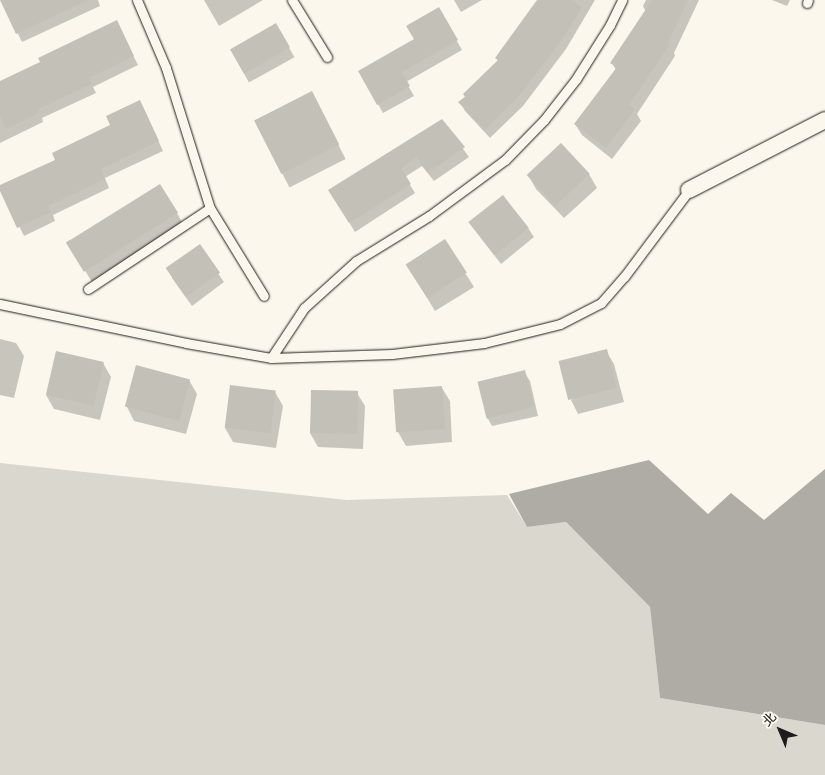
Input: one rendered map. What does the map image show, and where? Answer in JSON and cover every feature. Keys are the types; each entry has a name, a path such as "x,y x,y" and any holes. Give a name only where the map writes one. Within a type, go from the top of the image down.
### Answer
{"street":[{"path":"689,190 825,120"}],"lane":[{"path":"137,0 166,68 210,208 217,223 264,296"},
{"path":"292,0 327,57"},
{"path":"271,358 304,308 356,261 429,216 505,160 531,133 576,79 610,26 622,0"},
{"path":"0,304 186,343 271,358 392,354 484,343 560,324 601,303 624,277 689,190"},
{"path":"88,289 210,208"}],"shaded area":[{"path":"649,460 708,514 731,493 764,520 825,469 825,725 660,698 650,607 566,522 527,527 509,494"},
{"path":"0,463 347,500 507,495 527,527 566,522 650,607 660,698 825,725 825,775 0,775"}],"building":[{"path":"0,0 88,0 16,34"},
{"path":"537,0 571,0 582,7 562,40 518,97 485,130 458,102 465,97 463,94 498,60 495,58"},
{"path":"652,0 688,0 668,42 670,44 629,105 635,109 606,148 574,124 617,67 610,63"},
{"path":"439,7 458,40 402,72 410,86 377,105 358,71 414,39 406,26"},
{"path":"117,20 134,56 89,78 92,84 38,109 39,113 6,129 0,116 0,81 40,62 38,58"},
{"path":"276,23 290,47 244,74 230,50"},
{"path":"312,91 339,144 281,174 254,121"},
{"path":"140,100 159,141 101,169 105,179 48,206 51,212 17,228 0,191 0,185 55,160 52,153 110,125 106,116"},
{"path":"442,119 465,147 428,173 416,157 401,168 411,184 349,223 328,190"},
{"path":"561,143 590,174 555,206 527,175"},
{"path":"160,184 178,213 84,272 66,243"},
{"path":"503,195 529,228 494,255 468,222"},
{"path":"445,239 467,273 427,298 406,265"},
{"path":"200,244 220,273 186,297 166,268"},
{"path":"607,349 617,388 568,400 558,361"},
{"path":"56,351 104,362 94,406 46,395"},
{"path":"136,365 190,379 179,421 125,407"},
{"path":"525,370 534,407 487,419 477,382"},
{"path":"230,385 276,391 270,433 225,428"},
{"path":"442,386 445,429 396,432 393,389"},
{"path":"311,390 358,391 357,434 310,433"}]}
